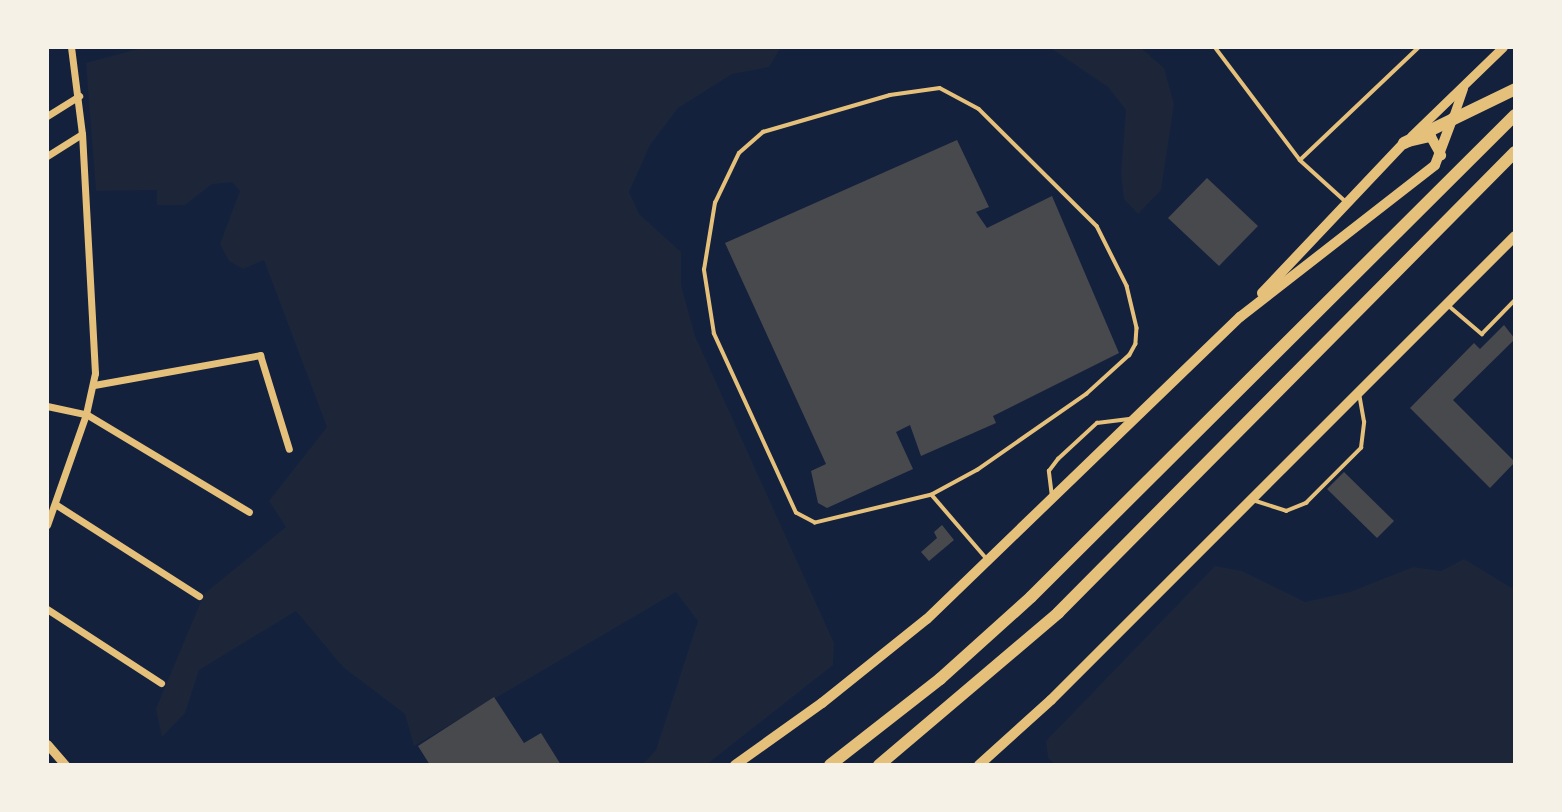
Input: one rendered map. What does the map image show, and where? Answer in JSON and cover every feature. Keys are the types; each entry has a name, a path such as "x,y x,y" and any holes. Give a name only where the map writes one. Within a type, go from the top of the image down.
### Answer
{"highway":[{"path":"1404,143 1452,117 1515,89"},
{"path":"830,765 940,679 1031,597 1515,115"},
{"path":"879,765 961,700 1058,613 1515,152"}],"main road":[{"path":"1240,317 1425,174 1441,155 1452,117"},
{"path":"735,765 859,676 989,561 1240,317 1404,143 1431,137 1441,155"},
{"path":"979,765 1051,700 1515,236"}],"street":[{"path":"47,525 94,385 82,134 71,47"},
{"path":"1404,143 1503,47"},
{"path":"1452,117 1465,83"},
{"path":"47,116 79,96"},
{"path":"47,156 82,134"},
{"path":"94,385 260,355 289,449"},
{"path":"47,406 86,414 249,512"},
{"path":"55,504 199,596"},
{"path":"47,609 161,683"},
{"path":"47,744 65,765"}],"lane":[{"path":"1215,47 1300,160 1346,202"},
{"path":"1300,160 1419,47"},
{"path":"940,88 979,109 1097,226 1127,286 1138,328 1130,355 1087,394 978,470 932,495 816,523 796,513 714,334 704,270 715,203 739,153 763,132 890,95 940,88"},
{"path":"1447,303 1482,334 1515,300"},
{"path":"1251,499 1286,511 1306,503 1343,467 1361,448 1364,436 1359,392"},
{"path":"1052,499 1049,471 1058,459 1097,423 1133,419"},
{"path":"932,495 989,561"}],"shaded area":[{"path":"145,47 781,47 769,67 732,74 678,108 650,145 629,192 639,214 681,252 681,285 695,336 834,643 833,665 706,765 642,765 656,750 698,621 676,592 414,746 405,714 343,667 296,611 199,670 185,713 162,737 156,709 204,594 286,527 269,501 327,427 264,260 243,269 229,261 220,244 240,191 232,182 212,184 185,205 157,205 157,190 96,191 86,63"},
{"path":"1049,47 1140,47 1164,68 1174,104 1161,190 1138,214 1124,199 1121,173 1126,110 1108,87"},
{"path":"1464,559 1515,590 1515,765 1056,765 1048,758 1046,741 1215,566 1242,571 1305,602 1350,592 1413,567 1441,571"}],"building":[{"path":"957,140 989,207 976,212 987,228 1052,196 1119,353 993,416 996,423 921,456 910,425 896,432 913,469 827,508 818,503 811,471 826,464 725,243"},
{"path":"1207,178 1258,226 1219,266 1168,218"},
{"path":"1504,325 1515,339 1453,400 1515,462 1490,488 1410,408 1474,343 1480,349"},
{"path":"1344,472 1394,521 1377,538 1327,489"},
{"path":"942,525 954,540 929,561 921,552 937,538 934,532"},
{"path":"494,697 524,743 541,733 561,765 430,765 418,746"}]}
